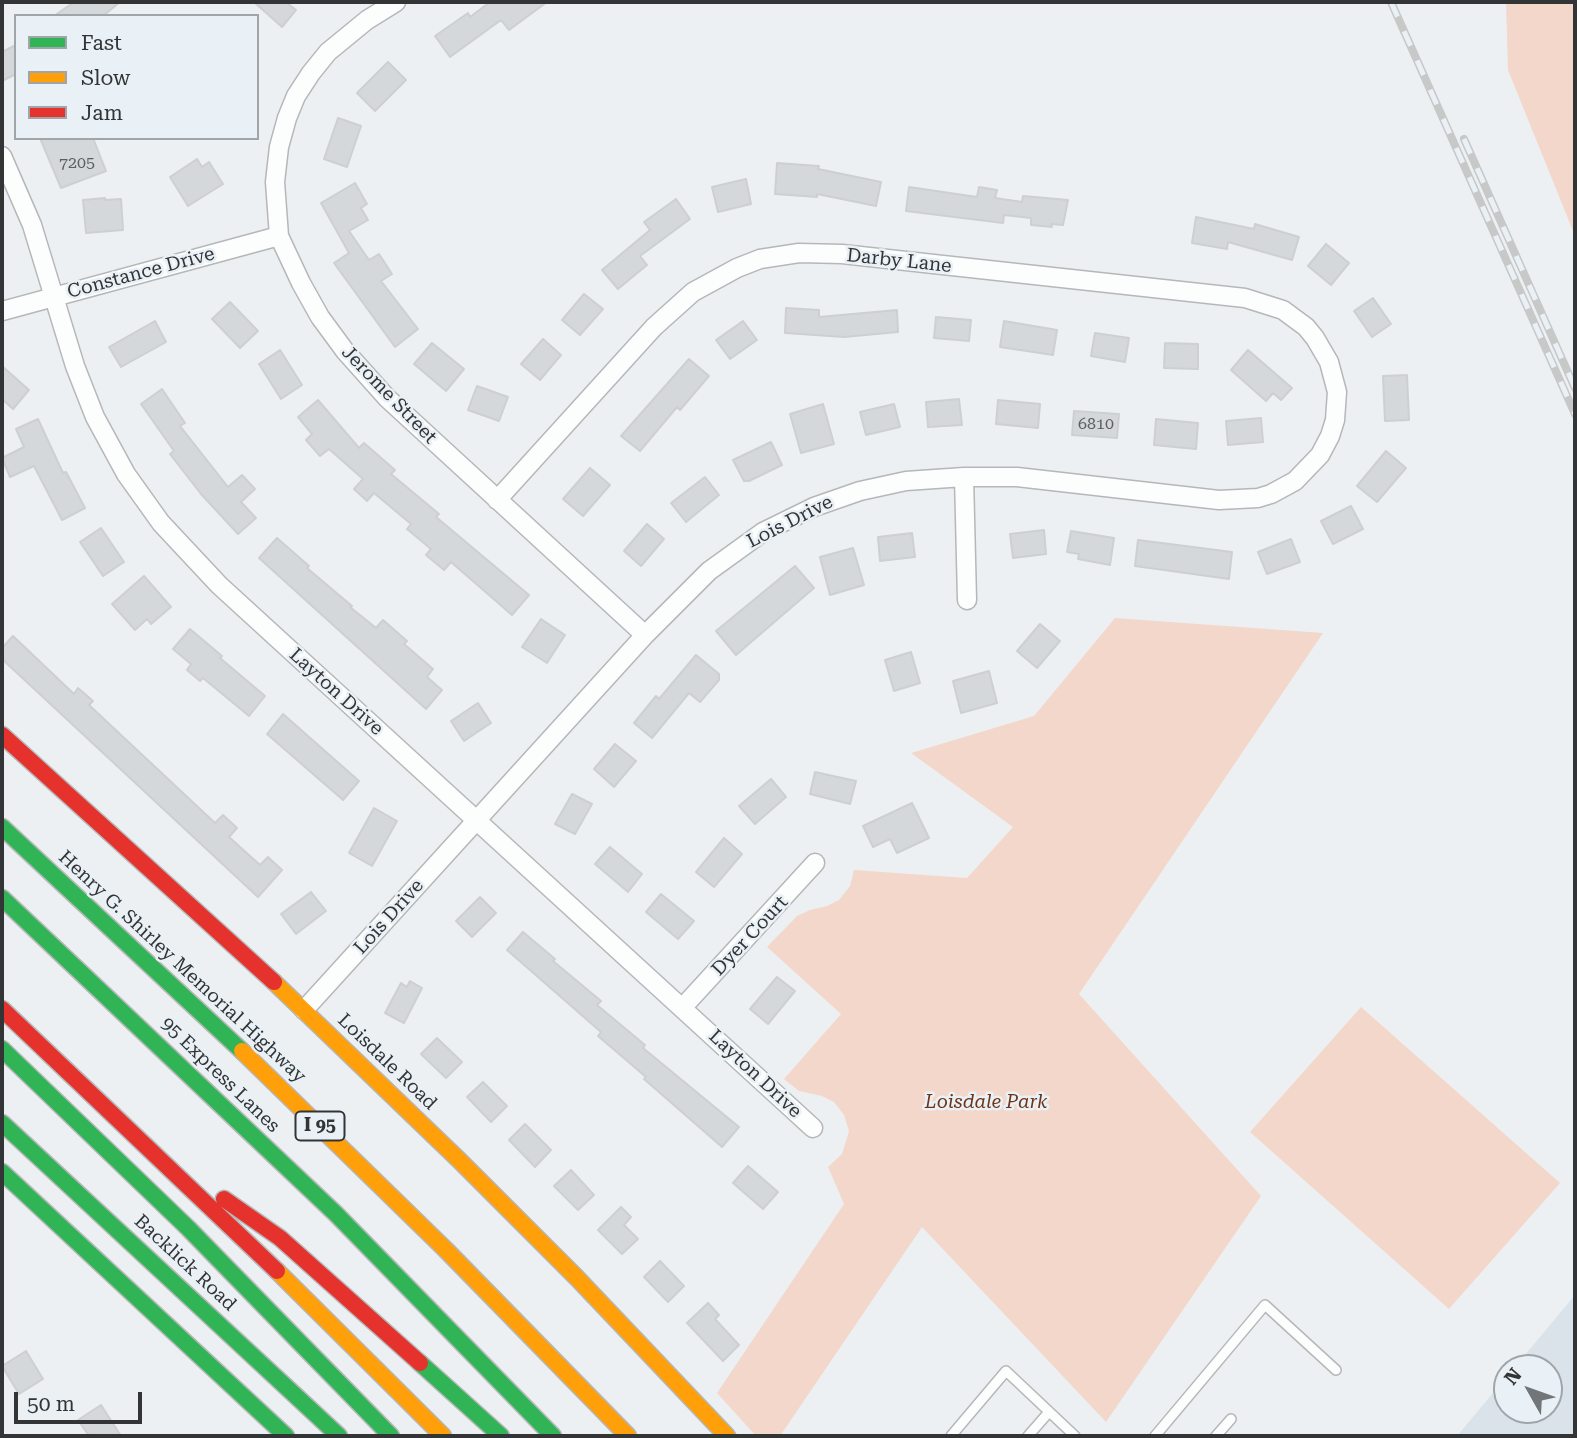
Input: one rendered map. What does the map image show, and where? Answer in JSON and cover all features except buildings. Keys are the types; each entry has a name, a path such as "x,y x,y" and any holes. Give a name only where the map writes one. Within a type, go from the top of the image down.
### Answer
{"main road":[{"name":"Loisdale Road","path":"2,735 304,1010 567,1268 727,1436"},
{"name":"Henry G. Shirley Memorial Highway","path":"2,827 322,1128 628,1436"},
{"name":"95 Express Lanes","path":"2,898 336,1214 554,1436"},
{"path":"2,1009 154,1151 443,1436"},
{"path":"2,1049 188,1228 391,1436"},
{"name":"Backlick Road","path":"2,1122 339,1436"},
{"path":"154,1151 280,1238 501,1436"},
{"path":"2,1172 286,1436"}],"street":[{"name":"Jerome Street","path":"396,2 367,20 328,52 296,96 279,147 275,182 279,236 320,317 345,351 387,398 645,635"},
{"name":"Layton Drive","path":"2,156 32,225 75,366 95,417 126,474 162,523 219,585 813,1128"},
{"name":"Constance Drive","path":"2,311 279,236"},
{"name":"Darby Lane","path":"497,500 654,327 693,292 760,259 799,253 842,254 1231,296 1271,305 1283,310 1315,338 1333,375 1337,404"},
{"name":"Lois Drive","path":"304,1010 645,635 709,571 764,532 836,498 884,485 964,477 1017,477 1219,500 1258,498 1295,481 1320,455 1330,436 1337,404"},
{"path":"964,477 967,600"},
{"name":"Dyer Court","path":"683,1007 816,863"}],"lane":[{"path":"1154,1436 1265,1306 1336,1370"},
{"path":"951,1436 1006,1371 1075,1436"},
{"path":"1028,1436 1049,1412"},
{"path":"1216,1436 1231,1419"}],"shaded area":[{"path":"1575,1295 1575,1436 1457,1436 1493,1393 1493,1424 1563,1424 1563,1354 1526,1354"}],"green space":[{"path":"1506,2 1575,2 1575,236 1508,70"},
{"name":"Loisdale Park","path":"1115,618 1323,633 1079,994 1261,1196 1106,1422 922,1227 780,1436 756,1436 717,1393 844,1204 828,1167 842,1154 849,1131 844,1115 834,1102 822,1096 799,1091 784,1079 841,1014 767,947 797,916 839,900 850,886 854,870 967,878 1013,827 911,753 1034,716"},
{"path":"1361,1007 1560,1183 1449,1309 1250,1132"}],"railway":[{"path":"1391,2 1575,414"},
{"path":"1464,139 1575,388"}],"traffic: fast":[{"path":"2,827 242,1051"},
{"path":"2,898 336,1214 553,1436"},
{"path":"2,1049 188,1228 391,1436"},
{"path":"2,1123 339,1436"},
{"path":"2,1172 286,1436"},
{"path":"420,1363 501,1436"}],"traffic: slow":[{"path":"274,982 577,1278 727,1436"},
{"path":"242,1051 446,1250 628,1436"},
{"path":"277,1271 443,1436"}],"traffic: jam":[{"path":"2,735 274,982"},
{"path":"2,1009 277,1271"},
{"path":"224,1199 280,1238 420,1363"}]}
